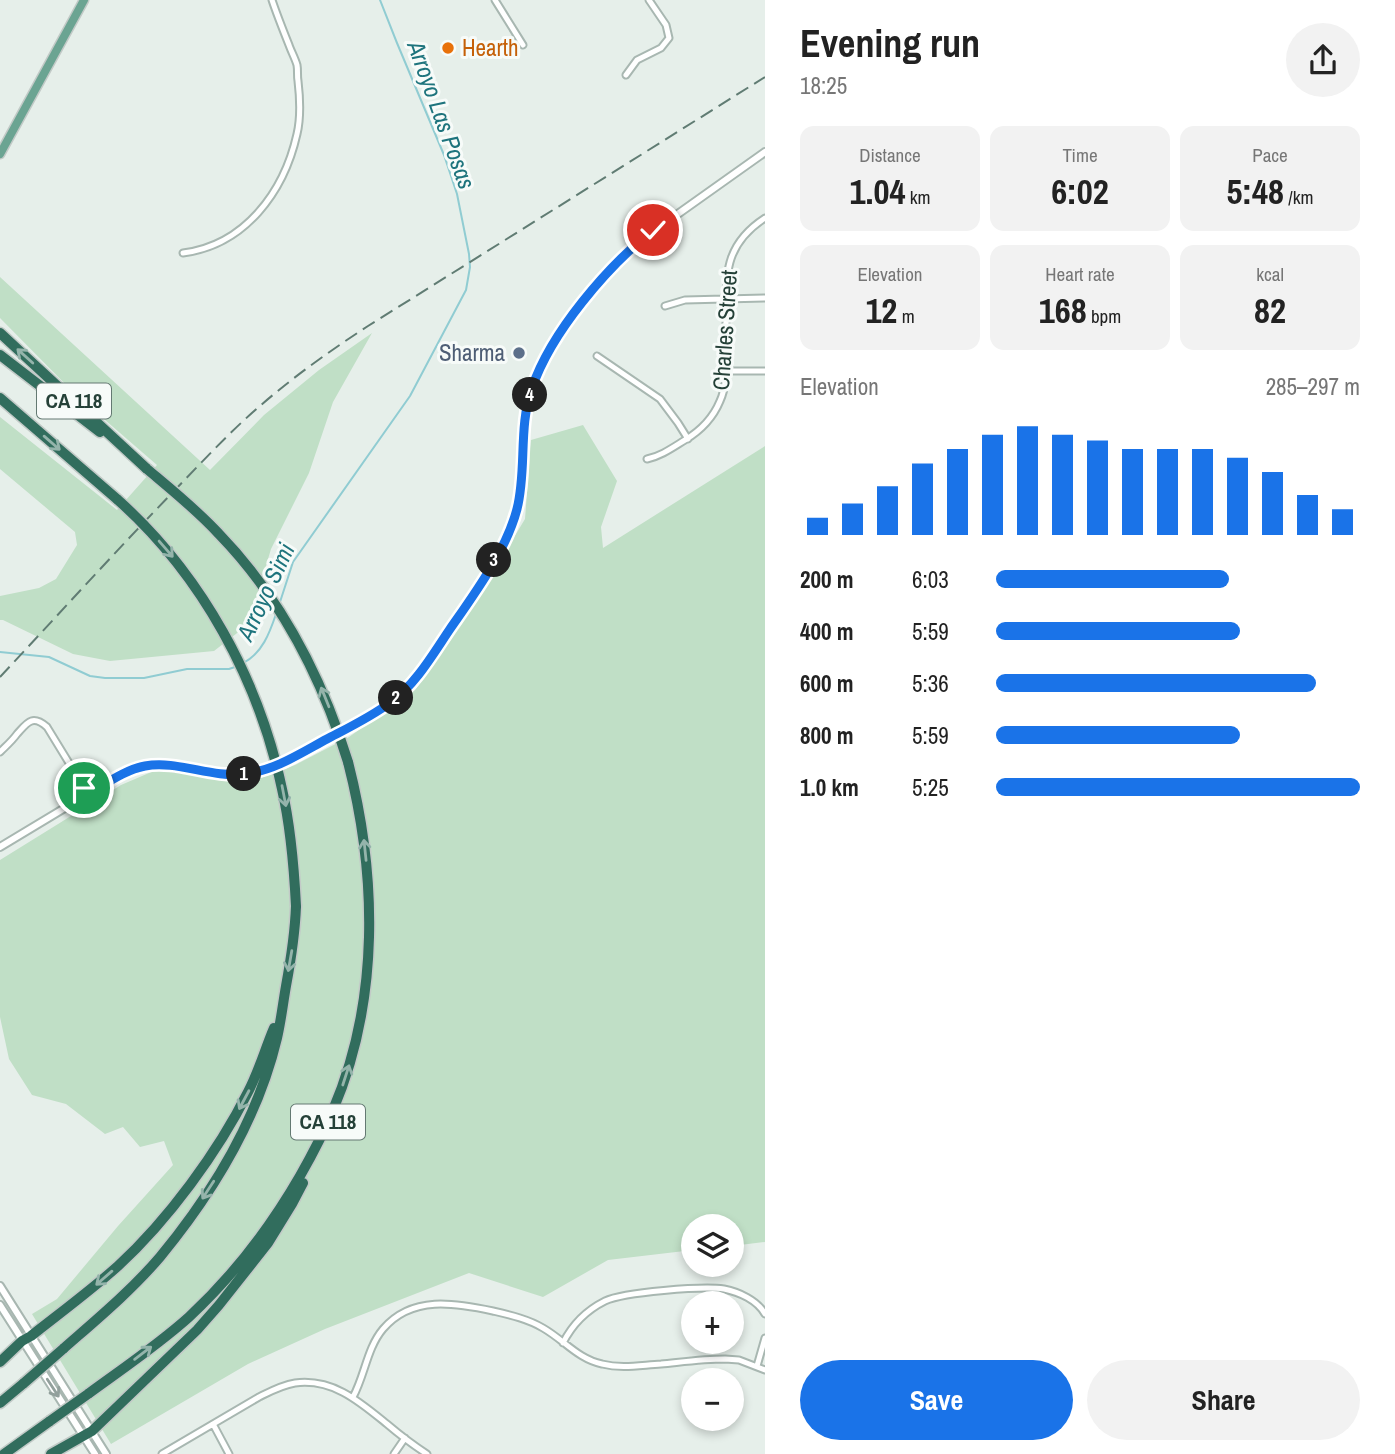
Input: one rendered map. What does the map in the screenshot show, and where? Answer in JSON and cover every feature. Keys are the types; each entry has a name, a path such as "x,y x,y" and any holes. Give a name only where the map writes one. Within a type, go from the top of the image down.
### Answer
{"highway":[{"name":"CA 118","path":"0,333 147,469 189,504 239,555 270,595 321,686 348,762 363,831 370,926 358,1028 351,1060 333,1110 309,1160 275,1218 221,1285 178,1325 4,1454"},
{"path":"0,355 147,469"},
{"name":"CA 118","path":"0,398 140,520 173,556 202,597 252,694 274,756 283,791 296,906 295,933 277,1038 259,1094 237,1142 210,1188 158,1259 117,1301 0,1403"},
{"path":"0,1362 118,1266 180,1196 239,1110 281,1015"},
{"path":"51,1454 88,1433 197,1330 219,1305 268,1243 292,1204 323,1142 333,1110"}],"main road":[{"path":"1,151 84,0"}],"street":[{"path":"183,253 210,247 242,229 276,188 290,158 299,120 297,65 272,0"},
{"path":"495,0 523,45"},
{"path":"626,75 637,60 661,48 669,38 666,25 649,0"},
{"path":"0,847 125,772 146,766 166,766 227,775 253,773 286,761 348,728 402,694 484,579 508,534 517,508 525,418 531,391 546,356 565,325 608,272 637,243 765,152"},
{"name":"Charles Street","path":"647,459 659,456 688,439 704,426 720,402 725,388 726,371 727,269 735,249 746,233 765,218"},
{"path":"665,306 685,300 765,298"},
{"path":"597,356 660,399 688,439"},
{"path":"726,371 765,371"},
{"path":"0,752 27,723 36,720 47,727 88,794"},
{"path":"0,1286 27,1339 88,1433 106,1454"},
{"path":"564,1343 574,1326 592,1310 616,1297 708,1288 747,1298 757,1304 765,1314"},
{"path":"353,1397 373,1344 384,1328 399,1316 421,1305 445,1303 501,1313 534,1324 590,1361 617,1367 725,1359 739,1360 765,1370"},
{"path":"0,1306 27,1339"},
{"path":"757,1366 765,1338"},
{"path":"162,1454 260,1397 288,1384 309,1382 331,1386 353,1397 427,1454"},
{"path":"213,1423 229,1454"},
{"path":"88,1433 95,1454"},
{"path":"394,1454 405,1438"}],"green space":[{"path":"0,277 210,470 264,415 319,370 372,333 333,402 309,473 271,549 255,603 241,630 214,651 110,661 73,654 0,620 0,596 39,588 56,579 77,545 75,532 0,469 0,417 117,510 157,465 75,394 0,318"},
{"path":"583,425 617,481 601,527 603,548 765,446 765,1242 744,1245 744,1214 681,1214 681,1251 608,1260 543,1297 469,1273 325,1329 248,1364 111,1444 32,1314 57,1299 173,1165 164,1141 140,1147 123,1127 105,1134 66,1104 32,1095 9,1059 0,1017 0,860 121,785 156,770 250,782 295,765 349,737 415,690 472,607 525,519 531,440"}],"waterway":[{"name":"Arroyo Las Posas","path":"280,602 293,562 410,396 466,290 470,267 457,194 444,155 380,0"},
{"name":"Arroyo Simi","path":"243,663 260,648 276,614"},
{"name":"Arroyo Simi","path":"0,652 49,657 90,676 105,678 144,678 187,669 235,667"}],"railway":[{"path":"0,677 213,451 253,412 295,378 368,326 765,77"}],"place":[{"name":"Hearth","path":"448,48"},
{"name":"Sharma","path":"519,353"}],"route":[{"path":"84,788 88,794 125,772 146,766 157,765 227,775 267,769 348,728 402,694 484,579 508,534 520,492 527,405 546,356 565,325 608,272 622,256 653,230"}]}
